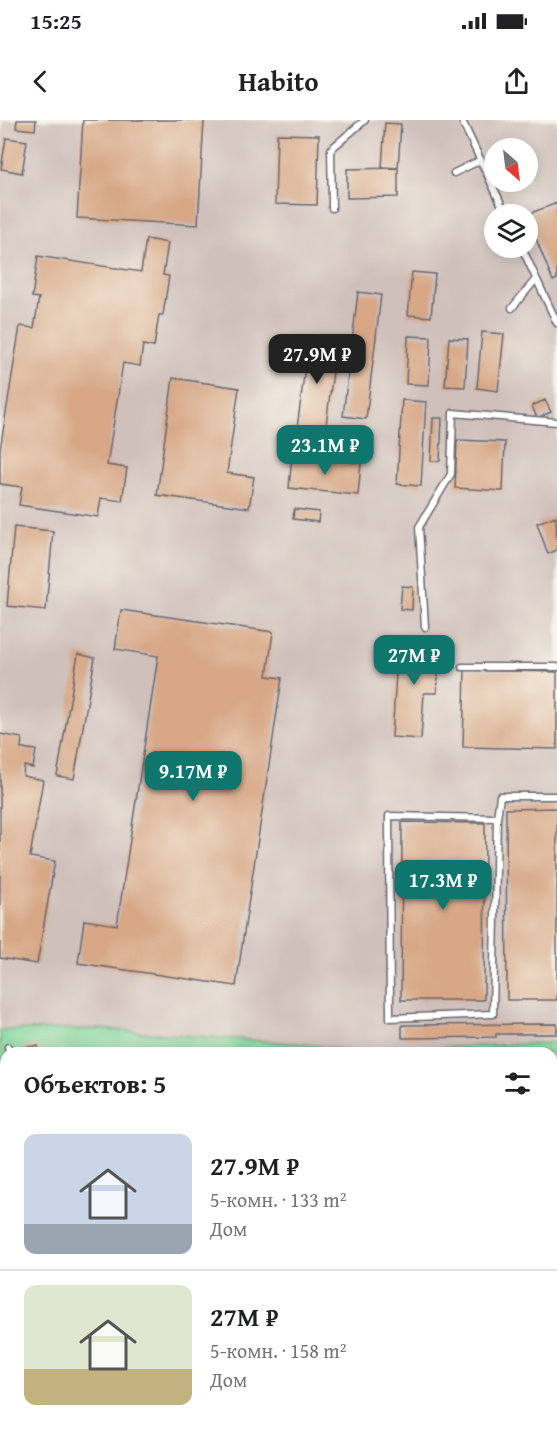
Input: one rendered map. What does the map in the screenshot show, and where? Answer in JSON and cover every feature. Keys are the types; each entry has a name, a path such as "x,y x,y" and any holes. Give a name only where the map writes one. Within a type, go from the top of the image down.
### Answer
{"lane":[{"path":"332,208 331,149 365,120"},
{"path":"463,123 501,204"},
{"path":"454,173 481,160"},
{"path":"527,258 557,323"},
{"path":"512,308 536,279"},
{"path":"425,627 418,527 451,474 453,413 557,422"},
{"path":"462,667 557,667"},
{"path":"497,818 389,816 390,1018 493,1014 497,818 500,796 557,796"}],"shaded area":[{"path":"4,120 557,120 557,1040 440,1047 324,1047 99,1029 0,1030 0,144"}],"green space":[{"path":"99,1029 324,1047 0,1047 0,1030"},
{"path":"557,1042 557,1047 457,1047"}],"building":[{"path":"17,120 36,120 35,130 16,128"},
{"path":"83,120 204,120 198,225 77,218"},
{"path":"385,123 401,124 398,168 382,167"},
{"path":"277,134 319,135 317,205 275,204"},
{"path":"6,138 27,141 22,173 1,169"},
{"path":"398,168 398,197 347,198 347,169"},
{"path":"557,203 557,279 553,281 538,244 538,210"},
{"path":"146,239 168,243 163,275 169,276 163,315 159,315 154,347 143,345 140,366 123,363 107,465 127,468 122,501 101,498 98,517 19,505 22,487 0,484 0,450 20,326 34,328 39,298 32,297 38,256 141,272"},
{"path":"412,272 435,274 431,317 408,315"},
{"path":"358,292 381,295 366,419 343,416"},
{"path":"482,332 504,334 498,391 477,388"},
{"path":"408,336 431,337 429,385 406,384"},
{"path":"309,338 337,341 325,432 297,428"},
{"path":"449,338 468,339 465,387 445,386"},
{"path":"173,378 239,388 227,473 254,477 249,508 157,495"},
{"path":"402,400 426,402 421,486 397,484"},
{"path":"545,400 551,412 537,418 532,406"},
{"path":"433,418 442,418 440,461 431,461"},
{"path":"457,440 505,442 503,491 455,488"},
{"path":"292,456 361,463 358,495 289,488"},
{"path":"294,509 319,512 318,522 293,519"},
{"path":"556,516 557,550 548,554 537,523"},
{"path":"14,527 53,531 46,610 7,606"},
{"path":"402,586 413,587 412,610 400,609"},
{"path":"121,610 273,632 267,676 282,678 236,986 78,963 84,920 117,925 158,656 115,649"},
{"path":"398,642 440,644 437,693 424,693 421,739 392,737"},
{"path":"78,654 95,658 74,779 57,776"},
{"path":"465,670 557,672 557,749 463,747"},
{"path":"0,734 22,738 21,748 36,750 33,768 24,766 23,776 43,780 30,857 55,861 37,964 0,958"},
{"path":"557,808 557,1000 507,1000 506,809"},
{"path":"402,822 485,823 484,1000 401,1000"},
{"path":"557,1024 557,1034 402,1038 402,1025"}]}
